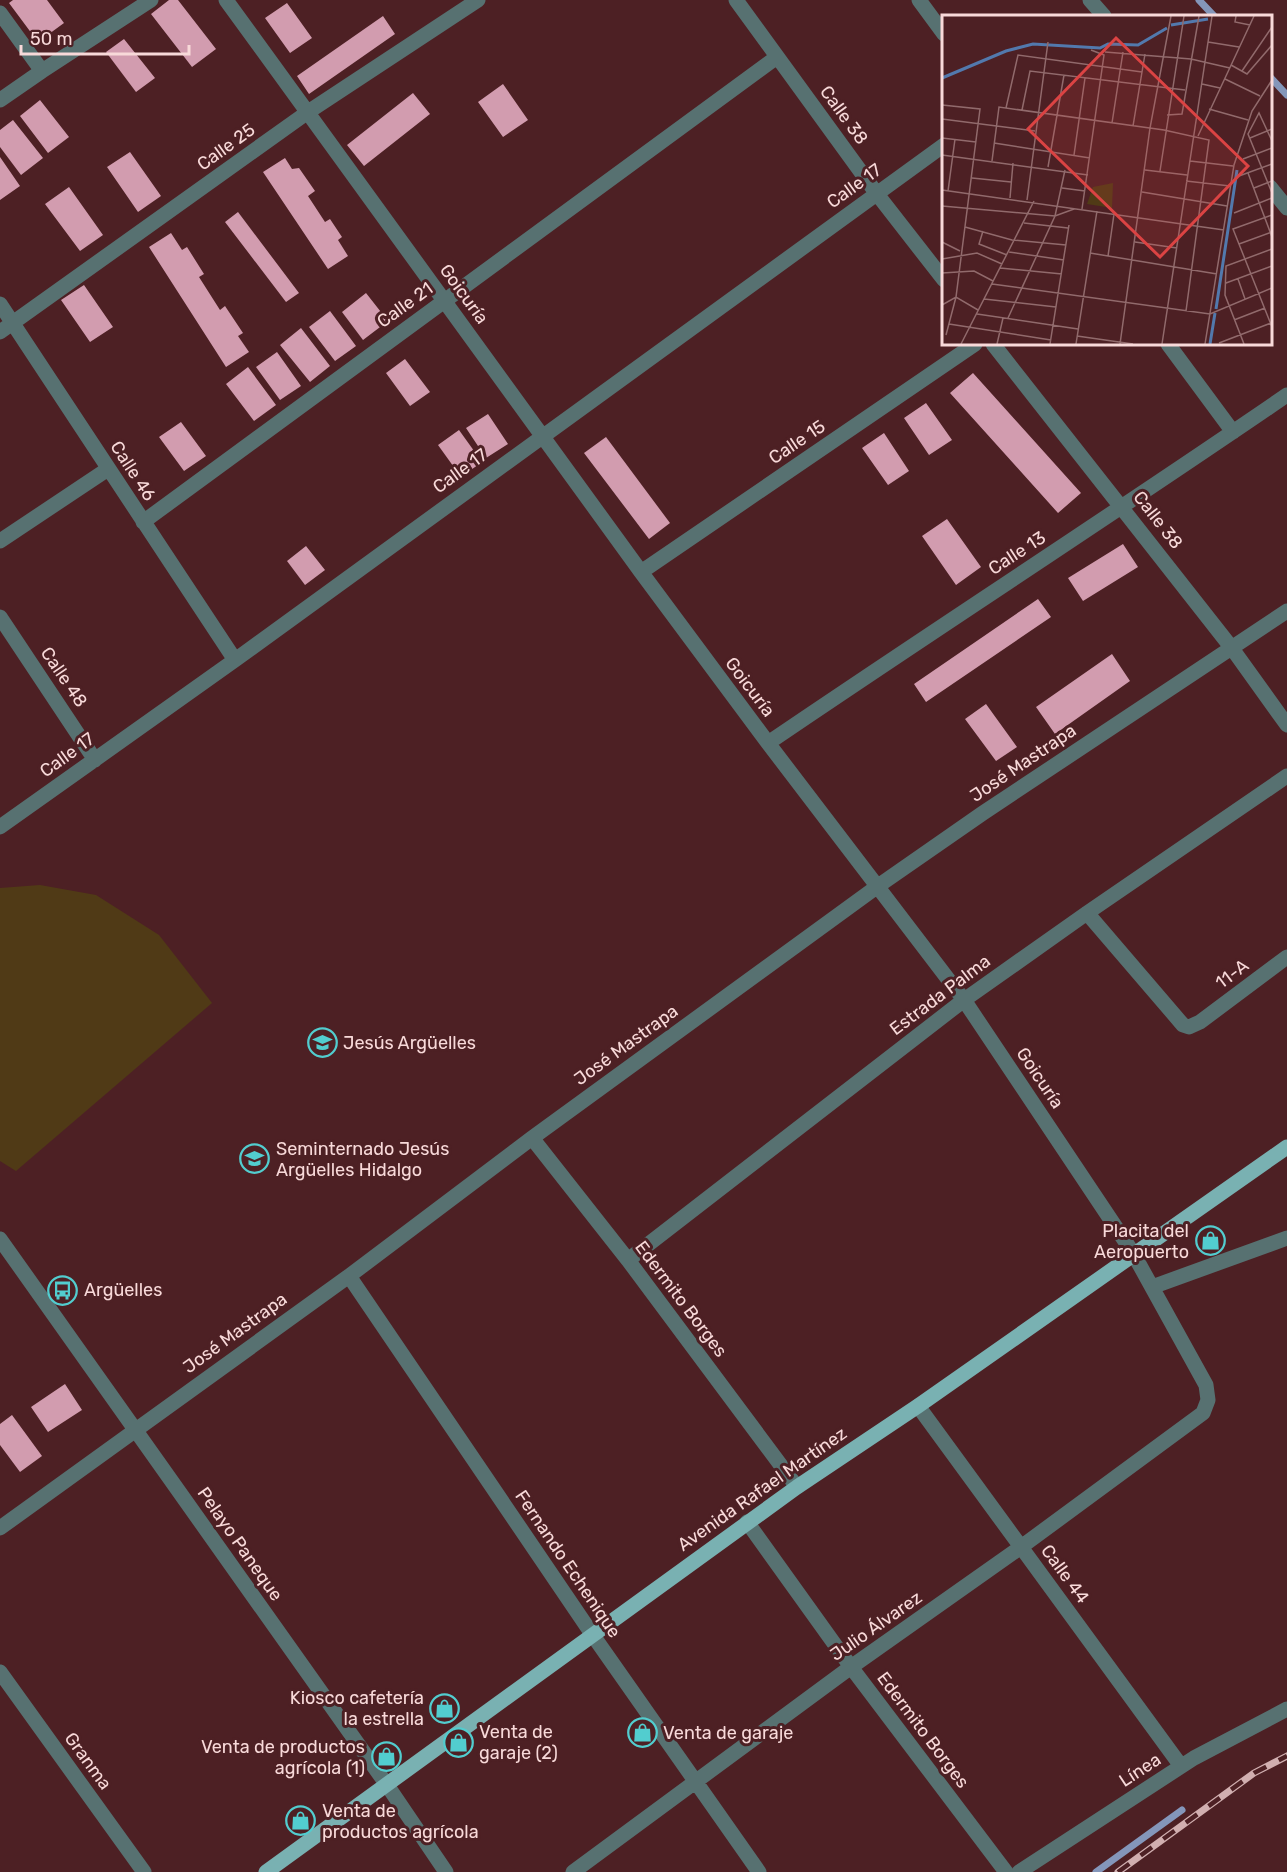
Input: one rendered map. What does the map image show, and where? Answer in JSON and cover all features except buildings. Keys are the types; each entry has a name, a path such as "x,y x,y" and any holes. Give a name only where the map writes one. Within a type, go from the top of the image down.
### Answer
{"main road":[{"name":"Avenida Rafael Martínez","path":"266,1872 747,1522 918,1406 1287,1147"}],"street":[{"path":"0,100 42,70 151,0"},
{"name":"Goicuría","path":"226,0 640,572 964,1000 1133,1254 1206,1385 1208,1400 1203,1413"},
{"name":"Calle 25","path":"7,327 308,112 478,0"},
{"name":"Calle 38","path":"736,0 877,194 942,277"},
{"path":"919,0 942,31"},
{"path":"1090,0 1103,15"},
{"path":"0,13 42,70"},
{"name":"Calle 21","path":"143,522 777,57"},
{"name":"Calle 17","path":"0,827 235,660 942,146"},
{"path":"1272,189 1287,208"},
{"name":"Calle 46","path":"0,304 7,327 108,469 235,660"},
{"name":"Calle 15","path":"640,572 974,345"},
{"name":"Calle 38","path":"994,345 1123,507 1231,647 1287,725"},
{"path":"1169,345 1233,432"},
{"name":"Calle 13","path":"768,743 1123,507 1287,394"},
{"path":"0,541 108,469"},
{"name":"José Mastrapa","path":"0,1528 349,1276 532,1138 878,886 1287,611"},
{"name":"Calle 48","path":"0,617 95,760"},
{"name":"Estrada Palma","path":"628,1260 964,1000 1287,776"},
{"name":"11-A","path":"1087,913 1183,1025 1189,1026 1200,1022 1287,957"},
{"name":"Edermito Borges","path":"532,1138 628,1260 797,1487"},
{"name":"Pelayo Paneque","path":"0,1239 387,1785 446,1872"},
{"path":"1152,1287 1287,1239"},
{"name":"Fernando Echenique","path":"349,1276 592,1634 759,1872"},
{"name":"Calle 44","path":"918,1406 1182,1766"},
{"name":"Julio Álvarez","path":"573,1872 851,1667 1021,1547 1203,1413"},
{"name":"Edermito Borges","path":"747,1522 851,1667 1006,1872"},
{"name":"Granma","path":"0,1672 144,1872"},
{"name":"Línea","path":"1019,1872 1182,1766 1287,1709"}],"shaded area":[{"path":"40,885 96,895 159,935 212,1003 16,1171 0,1161 0,888"}],"waterway":[{"path":"1199,0 1213,15"},
{"path":"1272,79 1287,95"},
{"path":"1096,1872 1182,1810"}],"railway":[{"path":"1118,1872 1254,1773 1287,1756"}],"place":[{"name":"Jesús Argüelles","path":"322,1043"},
{"name":"Seminternado Jesús Argüelles Hidalgo","path":"255,1159"},
{"name":"Placita del Aeropuerto","path":"1210,1241"},
{"name":"Argüelles","path":"63,1290"},
{"name":"Kiosco cafetería la estrella","path":"445,1708"},
{"name":"Venta de garaje","path":"642,1733"},
{"name":"Venta de garaje (2)","path":"458,1742"},
{"name":"Venta de productos agrícola (1)","path":"386,1757"},
{"name":"Venta de productos agrícola","path":"301,1821"}]}
